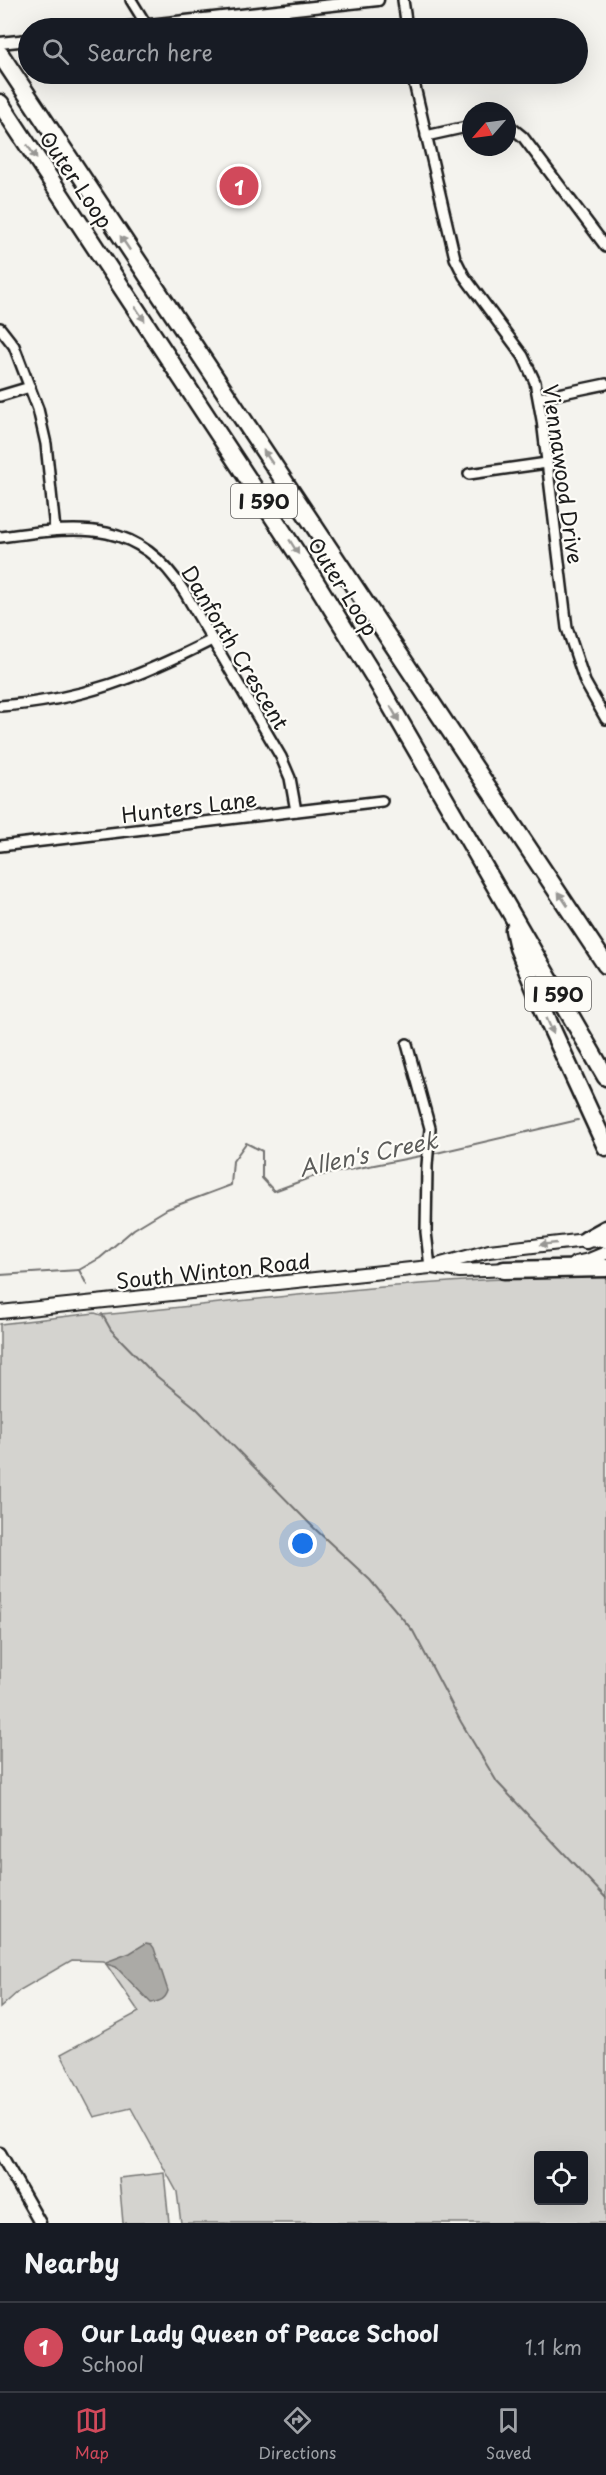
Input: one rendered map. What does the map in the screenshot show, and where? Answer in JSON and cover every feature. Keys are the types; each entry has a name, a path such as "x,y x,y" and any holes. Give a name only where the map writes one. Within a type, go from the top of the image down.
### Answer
{"highway":[{"name":"Outer Loop","path":"0,54 18,81"},
{"name":"Outer Loop","path":"20,84 606,965"},
{"name":"Outer Loop","path":"0,103 294,548 373,675 606,1077"},
{"path":"509,912 518,948 544,1012 606,1148"},
{"path":"583,930 606,949"},
{"path":"586,1240 606,1229"},
{"path":"504,1270 606,1268"}],"main road":[{"name":"South Winton Road","path":"0,1312 430,1267 489,1251 586,1240 606,1241"},
{"name":"South Winton Road","path":"430,1267 460,1271 504,1270 577,1263 606,1253"}],"street":[{"path":"131,0 142,18"},
{"path":"218,18 378,0"},
{"path":"403,0 406,18"},
{"path":"0,43 18,41"},
{"name":"Viennawood Drive","path":"414,84 455,258 464,276 523,356 539,398 567,628 578,666 606,719"},
{"path":"426,136 462,128"},
{"path":"516,131 523,137 606,247"},
{"path":"0,328 14,346 38,409 46,444 55,530"},
{"path":"539,398 606,384"},
{"path":"0,396 30,387"},
{"path":"468,474 547,463"},
{"name":"Danforth Crescent","path":"0,537 55,530 97,530 136,543 154,555 178,581 287,769 296,811"},
{"path":"0,706 41,702 103,688 152,670 212,640"},
{"name":"Hunters Lane","path":"0,846 382,801"},
{"path":"407,1044 430,1128 426,1232 430,1267"},
{"path":"0,2153 40,2223"}],"shaded area":[{"path":"606,1275 606,2223 181,2223 177,2192 131,2108 94,2117 61,2054 139,2012 104,1961 72,1960 20,1990 0,2008 0,1324 95,1313 101,1315 387,1287 483,1280"},
{"path":"146,1943 151,1944 154,1948 168,1991 162,2000 151,2003 116,1967 106,1964"},
{"path":"164,2173 169,2223 123,2223 119,2178"}],"waterway":[{"name":"Allen's Creek","path":"432,1154 578,1120"},
{"name":"Allen's Creek","path":"0,1275 79,1270 100,1258 134,1229 167,1209 231,1185 233,1161 246,1143 262,1151 262,1178 274,1191 312,1177 426,1155"},
{"path":"79,1270 87,1285"},
{"path":"102,1314 111,1330 154,1374 196,1408 314,1528 370,1580 413,1631 461,1722 497,1782 606,1898"}],"place":[{"name":"Our Lady Queen of Peace School","path":"239,186"}]}
